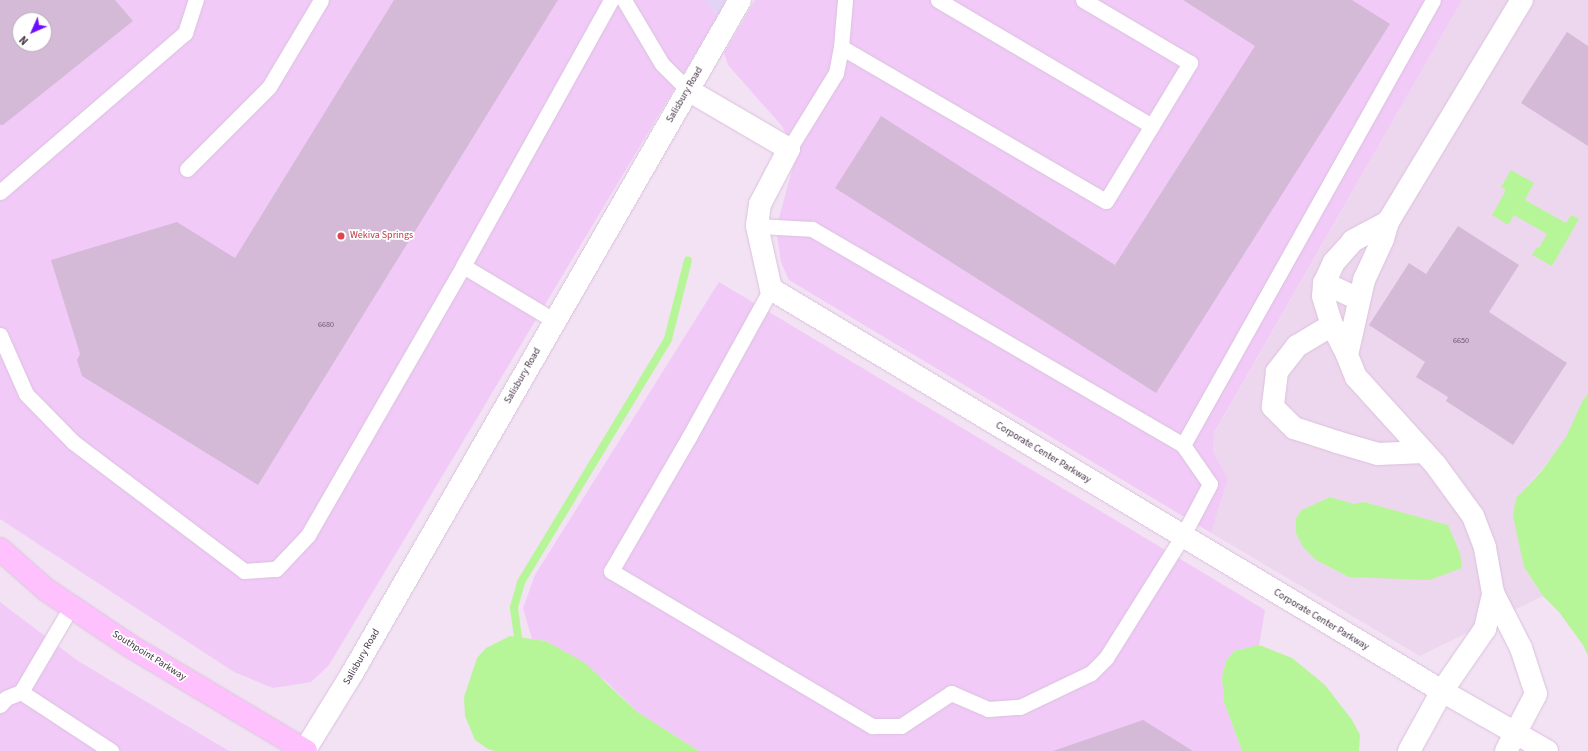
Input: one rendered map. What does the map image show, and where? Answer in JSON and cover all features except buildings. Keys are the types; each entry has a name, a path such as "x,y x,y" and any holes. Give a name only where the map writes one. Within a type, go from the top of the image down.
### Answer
{"main road":[{"name":"Southpoint Parkway","path":"0,549 45,589 130,646 306,751"}],"street":[{"name":"Salisbury Road","path":"306,751 740,0"},
{"path":"1347,354 1364,280 1383,239 1388,222 1522,0"},
{"path":"688,90 789,149 760,204 757,226 770,289"},
{"path":"1388,222 1353,241 1334,262 1324,283 1323,296 1332,325 1347,354 1356,377 1424,452 1473,516 1484,548 1493,593 1521,648 1536,694 1511,742"},
{"path":"1324,283 1359,299"},
{"name":"Corporate Center Parkway","path":"770,289 1182,537 1442,691 1511,742 1547,751"},
{"path":"1332,325 1297,346 1277,372 1273,407 1294,428 1337,442 1378,454 1424,452"},
{"path":"1410,751 1442,691 1485,629 1493,593"}],"lane":[{"path":"0,192 186,33 196,0"},
{"path":"188,168 269,87 321,0"},
{"path":"0,335 26,394 73,442 244,571 276,569 308,535 463,266 611,0"},
{"path":"624,0 662,64 688,90"},
{"path":"789,149 836,73 841,47 845,0"},
{"path":"938,0 1152,126"},
{"path":"841,47 1106,201 1190,63 1083,0"},
{"path":"1183,446 1433,0"},
{"path":"757,226 812,229 1183,446 1210,484 1182,537 1106,658 1091,673 1020,707 988,709 951,693 901,726 872,726 611,571 689,437 770,289"},
{"path":"463,266 555,321"},
{"path":"0,706 6,698 21,692 71,607"},
{"path":"21,692 111,751"}],"shaded area":[{"path":"0,0 705,0 718,16 329,665 311,682 273,688 234,672 0,519"},
{"path":"705,0 726,0 718,16"},
{"path":"755,0 1462,0 1214,433 1213,452 1228,479 1211,533 789,280 781,262 776,229 796,155 782,126 728,65 724,53"},
{"path":"1462,0 1588,0 1588,393 1582,402 1567,437 1540,472 1516,498 1524,567 1543,596 1420,656 1211,533 1228,479 1213,452 1214,434"},
{"path":"1511,170 1534,183 1525,200 1566,223 1571,215 1579,219 1552,266 1532,255 1537,247 1539,248 1547,234 1514,215 1508,225 1492,215 1506,190 1501,187"},
{"path":"719,282 1265,610 1259,645 1234,651 1226,661 1222,677 1224,702 1242,751 699,751 636,711 607,682 547,641 532,639 523,608 535,575"},
{"path":"1588,393 1588,656 1583,645 1559,612 1543,596 1524,567 1513,516 1516,498 1541,472 1566,437 1582,402"},
{"path":"1330,497 1354,504 1364,502 1448,525 1460,553 1462,568 1429,580 1349,577 1316,560 1303,547 1296,533 1296,518 1302,510"},
{"path":"0,602 78,661 229,751 0,751"},
{"path":"510,636 546,641 585,663 636,711 699,751 495,751 488,749 475,740 465,716 464,697 477,658 486,648"},
{"path":"1259,645 1292,658 1325,685 1352,720 1360,735 1359,751 1242,751 1224,702 1222,677 1226,661 1234,651"}],"waterway":[{"path":"518,637 514,607 521,582 668,339 688,260"}],"place":[{"name":"Wekiva Springs","path":"341,236"}]}
